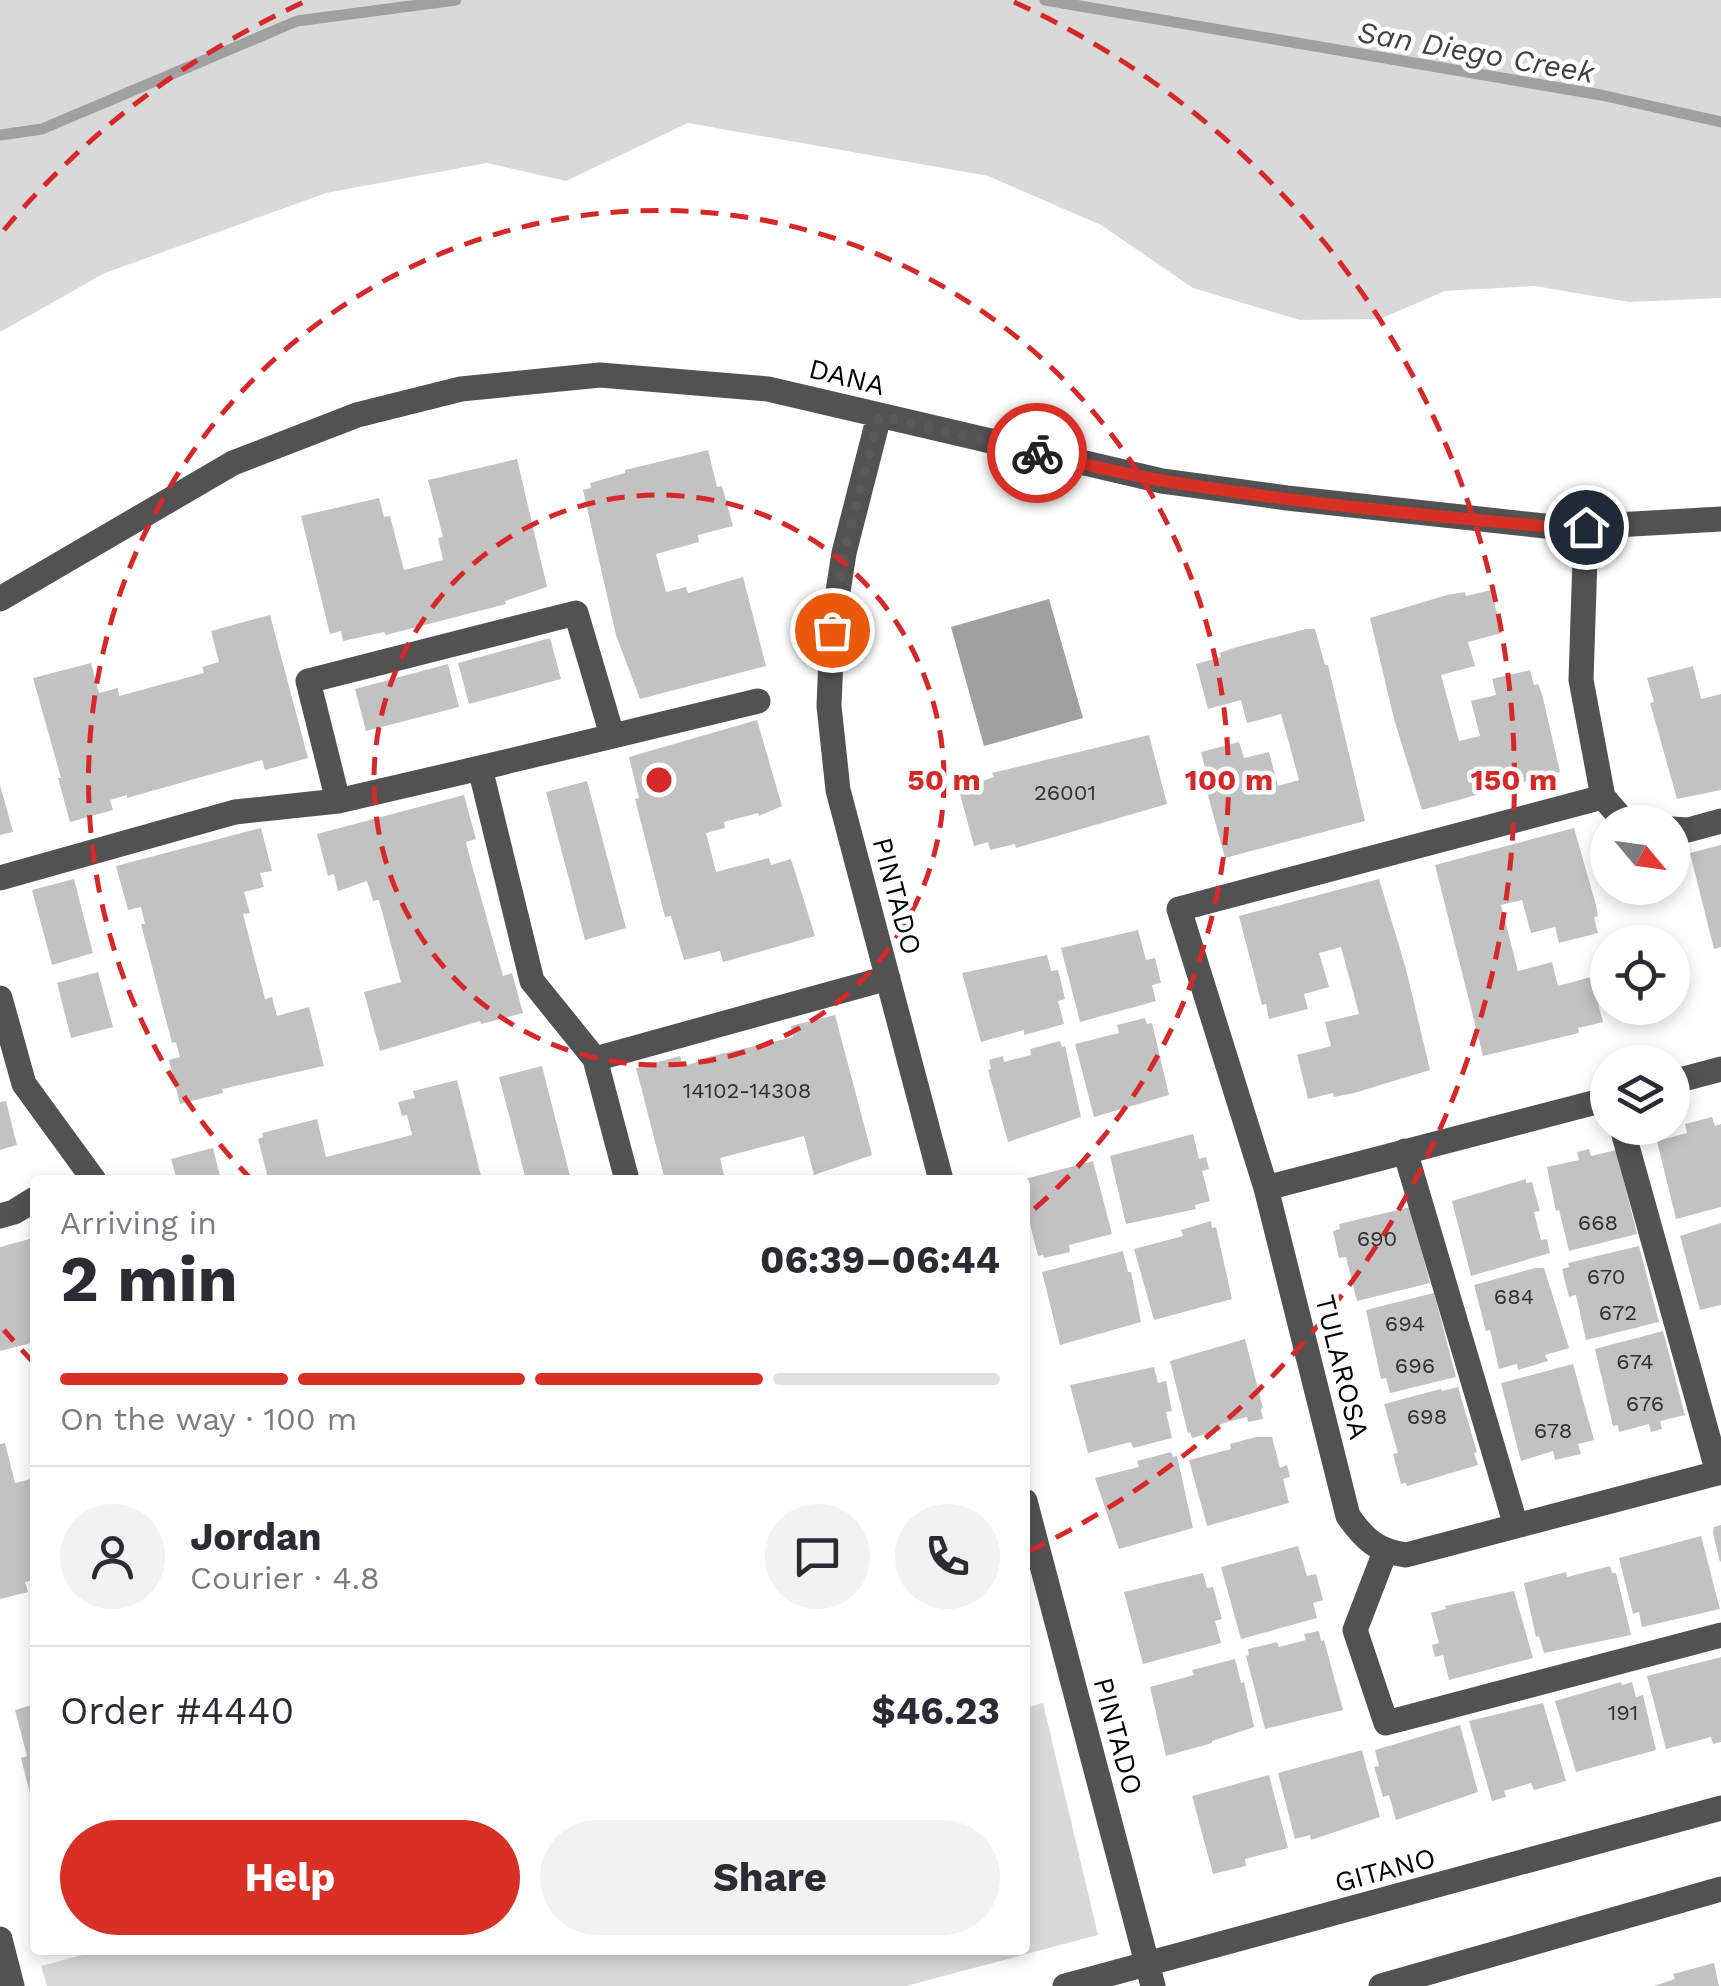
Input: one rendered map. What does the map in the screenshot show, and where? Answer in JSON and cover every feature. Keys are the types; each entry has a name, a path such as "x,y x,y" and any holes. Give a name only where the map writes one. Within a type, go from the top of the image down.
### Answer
{"street":[{"name":"DANA","path":"0,599 233,464 357,415 460,389 600,375 768,389 1162,481 1564,528 1721,519"},
{"name":"PINTADO","path":"879,416 844,554 832,630 828,706 838,790 940,1175"},
{"path":"1586,527 1581,680 1603,797 1610,805"},
{"path":"338,801 308,680 576,613 612,734"},
{"path":"0,878 235,812 338,801 758,700"},
{"path":"480,768 532,981 595,1059 626,1175"},
{"name":"TULAROSA","path":"1385,1552 1365,1540 1348,1516 1266,1188 1180,909 1603,797"},
{"path":"1690,829 1721,821"},
{"name":"PINTADO","path":"595,1059 888,978"},
{"path":"0,998 24,1084 81,1175"},
{"path":"1690,1077 1721,1069"},
{"path":"1266,1188 1590,1104"},
{"path":"1627,1145 1719,1473 1406,1555 1385,1552 1355,1630 1386,1723 1721,1634"},
{"path":"1405,1151 1516,1526"},
{"path":"0,1216 30,1202"},
{"name":"PINTADO","path":"1030,1520 1150,1975"},
{"name":"GITANO","path":"1065,1986 1150,1975 1721,1808"},
{"path":"1381,1986 1721,1889"},
{"path":"0,1939 12,1986"}],"shaded area":[{"path":"0,0 1721,0 1721,298 1629,302 1535,286 1445,291 1380,319 1300,320 1193,288 1101,225 988,176 688,123 566,181 487,163 326,193 105,273 0,332"},
{"path":"1049,599 1083,718 984,746 951,627"},
{"path":"1043,1703 1098,1935 1030,1953 1030,1707"},
{"path":"82,1955 1023,1955 906,1986 47,1986 41,1966"}],"building":[{"path":"708,450 717,487 722,486 733,526 698,535 699,542 656,554 666,592 686,587 688,593 743,577 766,666 640,699 616,635 583,490 591,488 590,483 625,470"},
{"path":"517,459 547,587 505,601 506,604 386,635 384,632 343,641 341,631 330,634 301,516 379,498 384,517 390,516 404,570 443,560 438,538 443,537 428,480"},
{"path":"1491,590 1502,633 1468,642 1475,666 1441,675 1459,741 1480,736 1471,701 1496,695 1492,679 1530,670 1534,685 1538,684 1542,694 1560,772 1422,810 1394,719 1370,618 1447,595 1465,592 1466,596"},
{"path":"270,615 308,758 265,770 262,760 127,795 110,800 113,810 70,822 33,678 91,663 99,693 118,688 119,696 204,673 202,667 219,662 211,631"},
{"path":"1315,629 1328,665 1365,821 1225,858 1201,770 1205,768 1201,752 1239,742 1244,758 1269,752 1278,786 1299,780 1281,714 1247,723 1241,700 1208,709 1196,664 1221,657 1219,653 1237,647"},
{"path":"550,638 561,679 469,704 458,663"},
{"path":"448,664 459,707 366,731 355,689"},
{"path":"1693,666 1701,699 1721,694 1721,790 1677,799 1650,703 1654,702 1647,678"},
{"path":"757,720 782,806 759,816 758,813 724,822 725,828 706,833 716,872 769,858 771,865 791,859 815,936 723,962 720,951 684,960 671,916 665,917 635,799 639,798 629,757"},
{"path":"1149,735 1167,804 1016,848 1015,844 990,850 988,842 974,846 960,794 974,790 973,784 994,777 992,773"},
{"path":"587,781 626,928 585,940 546,792"},
{"path":"0,785 13,832 0,835"},
{"path":"464,795 476,839 466,842 471,862 503,976 512,973 523,1013 481,1024 480,1021 380,1051 364,992 401,982 379,900 373,901 367,881 338,891 334,874 328,876 317,834"},
{"path":"261,828 272,871 260,873 264,887 244,892 250,913 243,914 265,999 272,997 277,1016 309,1007 324,1066 222,1089 223,1093 180,1104 169,1060 180,1057 176,1042 172,1043 141,924 145,924 141,907 128,910 116,866"},
{"path":"1574,828 1590,884 1590,905 1596,905 1598,916 1594,917 1596,925 1590,925 1590,935 1559,943 1555,927 1531,933 1522,900 1501,905 1518,971 1552,962 1558,986 1590,977 1590,1025 1578,1028 1579,1033 1483,1056 1435,865"},
{"path":"1721,845 1721,947 1714,949 1690,853"},
{"path":"74,879 93,953 52,965 32,890"},
{"path":"1379,879 1430,1070 1354,1093 1308,1099 1297,1055 1331,1046 1325,1022 1359,1014 1341,947 1319,953 1329,987 1304,994 1308,1009 1269,1019 1239,916"},
{"path":"1138,930 1146,960 1155,958 1161,983 1152,985 1156,1001 1080,1022 1061,948"},
{"path":"1047,955 1051,971 1058,970 1065,999 1058,1001 1064,1024 981,1042 962,973"},
{"path":"98,972 113,1027 71,1038 57,983"},
{"path":"835,1015 872,1155 814,1175 804,1136 720,1158 724,1175 664,1175 636,1068 680,1056 683,1066 793,1037 791,1026"},
{"path":"1145,1018 1147,1024 1152,1023 1169,1095 1094,1117 1075,1044 1119,1033 1117,1025"},
{"path":"1060,1041 1065,1046 1081,1117 1008,1142 988,1070 989,1060 1003,1056 1004,1062 1031,1055 1030,1049"},
{"path":"542,1066 570,1175 525,1175 499,1077"},
{"path":"457,1080 481,1175 267,1175 258,1139 263,1137 262,1133 317,1119 326,1157 412,1135 407,1115 402,1116 398,1102 415,1098 413,1091"},
{"path":"6,1101 17,1145 0,1150 0,1102"},
{"path":"1712,1117 1715,1126 1721,1124 1721,1207 1676,1219 1658,1145 1690,1145 1690,1123"},
{"path":"1193,1134 1199,1159 1206,1157 1209,1169 1202,1171 1210,1201 1195,1205 1196,1209 1126,1224 1110,1156"},
{"path":"213,1148 220,1175 176,1175 171,1159"},
{"path":"1589,1149 1591,1156 1616,1150 1637,1234 1569,1251 1547,1167 1579,1160 1577,1152"},
{"path":"1093,1161 1112,1234 1069,1245 1070,1252 1038,1256 1030,1224 1030,1178"},
{"path":"1526,1179 1526,1183 1532,1182 1540,1211 1534,1212 1541,1240 1547,1239 1550,1253 1471,1276 1452,1201"},
{"path":"1410,1207 1430,1283 1357,1301 1346,1257 1339,1258 1333,1231 1340,1229 1339,1224"},
{"path":"1211,1221 1212,1228 1216,1227 1232,1299 1154,1320 1134,1249 1183,1236 1181,1230"},
{"path":"1721,1223 1721,1305 1700,1310 1680,1236"},
{"path":"30,1239 30,1343 0,1351 0,1247"},
{"path":"1639,1246 1659,1322 1586,1340 1576,1295 1569,1297 1562,1269 1569,1267 1568,1263"},
{"path":"1123,1251 1141,1322 1060,1345 1042,1272"},
{"path":"1544,1268 1569,1348 1545,1355 1548,1361 1518,1370 1517,1364 1499,1369 1474,1285"},
{"path":"1434,1293 1456,1377 1390,1393 1386,1378 1381,1379 1366,1310"},
{"path":"1663,1331 1685,1415 1660,1421 1662,1429 1651,1432 1649,1424 1619,1432 1618,1425 1613,1426 1595,1349"},
{"path":"1245,1339 1263,1419 1248,1422 1247,1417 1227,1422 1220,1425 1221,1430 1192,1438 1170,1361"},
{"path":"1573,1364 1594,1440 1578,1444 1581,1454 1555,1460 1553,1451 1521,1461 1501,1383"},
{"path":"1154,1367 1158,1383 1166,1381 1172,1411 1166,1412 1172,1438 1133,1448 1131,1442 1088,1453 1070,1385"},
{"path":"1458,1387 1478,1465 1407,1486 1401,1484 1393,1454 1398,1453 1384,1404"},
{"path":"1272,1437 1280,1468 1287,1465 1290,1477 1283,1479 1289,1503 1207,1526 1189,1460 1231,1449 1230,1444"},
{"path":"5,1443 15,1483 30,1479 30,1581 25,1582 28,1592 0,1599 0,1444"},
{"path":"1171,1452 1173,1457 1177,1456 1193,1528 1119,1549 1095,1478 1139,1467 1137,1461"},
{"path":"1721,1525 1720,1562 1713,1533 1714,1527"},
{"path":"1701,1536 1720,1609 1642,1627 1639,1612 1633,1614 1619,1558"},
{"path":"1298,1546 1307,1576 1316,1574 1323,1600 1313,1603 1317,1618 1241,1639 1221,1567"},
{"path":"1610,1566 1612,1573 1616,1573 1631,1635 1544,1653 1539,1636 1536,1637 1524,1583"},
{"path":"1203,1573 1207,1588 1213,1587 1222,1619 1215,1621 1221,1643 1143,1664 1124,1592"},
{"path":"1514,1591 1533,1658 1449,1680 1443,1655 1435,1657 1432,1645 1439,1643 1431,1613 1446,1609 1445,1606"},
{"path":"1319,1631 1343,1710 1265,1729 1246,1656 1248,1649 1277,1642 1279,1647 1306,1640 1304,1634"},
{"path":"1721,1657 1721,1742 1713,1744 1711,1737 1666,1749 1647,1676"},
{"path":"1235,1659 1254,1727 1166,1756 1150,1687 1194,1675 1192,1670"},
{"path":"1632,1682 1636,1697 1643,1695 1656,1750 1576,1772 1555,1701"},
{"path":"1543,1703 1566,1781 1534,1790 1531,1783 1504,1791 1506,1797 1492,1801 1469,1721"},
{"path":"30,1706 30,1793 21,1758 27,1756 15,1710"},
{"path":"1460,1725 1478,1792 1396,1820 1389,1795 1383,1797 1374,1767 1379,1766 1375,1750"},
{"path":"1362,1750 1380,1817 1311,1840 1310,1835 1295,1839 1278,1773"},
{"path":"1269,1775 1288,1848 1245,1859 1246,1866 1213,1874 1192,1796"},
{"path":"1714,1963 1719,1986 1654,1986 1675,1979 1673,1974"}],"waterway":[{"name":"San Diego Creek","path":"0,135 42,129 297,21 456,0"},
{"name":"San Diego Creek","path":"1045,0 1601,95 1721,122"}],"way so far":[{"path":"832,630 844,554 879,416 1037,453"}],"route":[{"path":"1037,453 1162,481 1224,490 1429,515 1586,527"}]}
